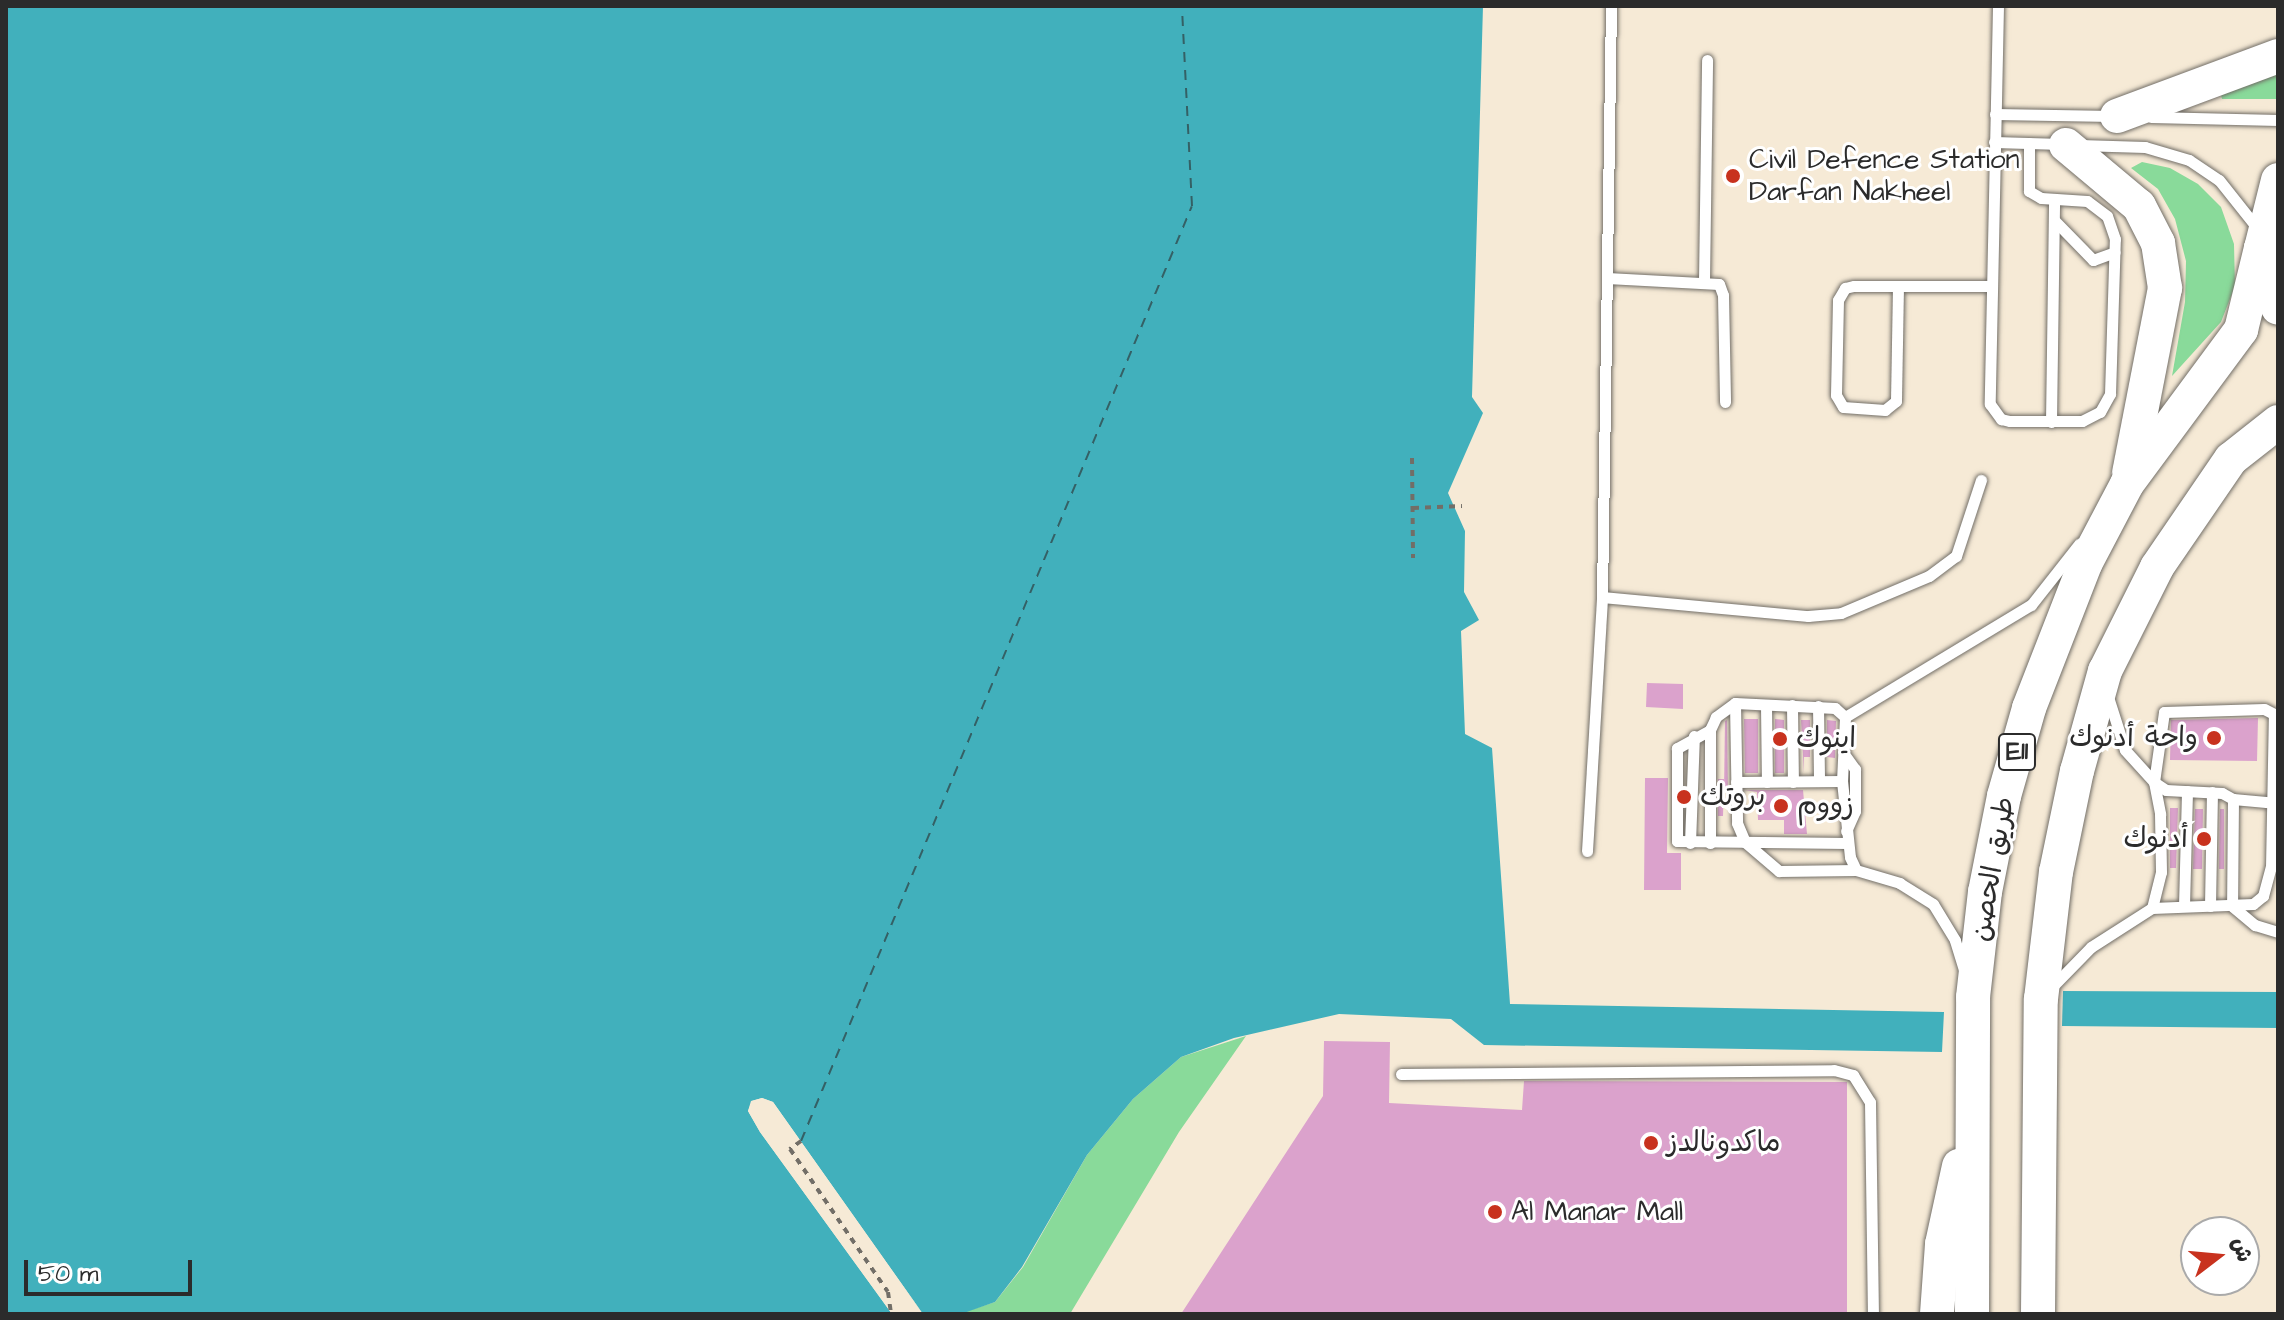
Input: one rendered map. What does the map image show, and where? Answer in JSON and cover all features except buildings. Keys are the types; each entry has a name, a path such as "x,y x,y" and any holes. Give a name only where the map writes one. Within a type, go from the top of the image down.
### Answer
{"main road":[{"path":"2117,116 2278,56"},
{"path":"2066,145 2139,206 2158,243 2164,303 2127,484"},
{"name":"طريق الحصن","path":"1972,1314 1973,997 1988,878 2029,708 2085,564 2127,484 2241,330 2278,180"},
{"path":"2262,242 2278,308"},
{"name":"E11","path":"2038,1314 2041,999 2056,872 2105,671 2157,567 2223,471 2278,422"},
{"path":"1937,1314 1947,1213 1971,1128"}],"lane":[{"path":"1587,851 1602,597 1611,6"},
{"path":"1998,6 1990,404 2001,419 2051,422 2091,418 2110,394 2115,252 2112,227 2098,207 2075,198 2054,199 2029,191 2029,143"},
{"path":"1704,281 1707,60"},
{"path":"1995,114 2278,120"},
{"path":"1994,142 2145,147 2189,160 2219,180 2262,242"},
{"path":"2051,422 2054,199"},
{"path":"2054,220 2093,260 2115,252"},
{"path":"1607,278 1704,281 1722,289 1725,402"},
{"path":"1898,286 1896,401 1885,410 1843,407 1836,395 1839,295 1850,287 1898,286 1992,286"},
{"path":"1602,597 1808,616 1841,613 1929,576 1956,556 1981,480"},
{"path":"1845,717 2031,605 2127,484"},
{"path":"2105,671 2111,713 2125,750 2154,782 2166,790 2212,792 2233,799 2275,802"},
{"path":"1710,843 1710,730 1716,717 1735,703 1835,708 1845,717 1842,781 1846,837 1856,870"},
{"path":"1735,703 1737,823 1745,842 1779,871 1856,870 1900,883 1933,904 1955,940 1973,997"},
{"path":"1766,705 1767,782"},
{"path":"1792,705 1793,782"},
{"path":"1818,706 1819,781"},
{"path":"2041,999 2091,947 2152,908 2253,904 2263,896 2275,867 2274,714 2264,709 2164,712 2154,782 2160,814 2161,872 2152,908"},
{"path":"1710,730 1682,740 1675,758 1677,841 1710,843 1846,837"},
{"path":"1844,754 1855,769 1855,811 1846,837"},
{"path":"1736,782 1842,781"},
{"path":"2184,906 2187,791"},
{"path":"2210,906 2212,792"},
{"path":"2232,906 2233,799"},
{"path":"2232,906 2255,925 2278,932"},
{"path":"1401,1074 1834,1070 1853,1075 1870,1102 1873,1314"}],"path":[{"path":"1412,458 1413,558"},
{"path":"1412,508 1462,506"},
{"path":"801,1141 790,1149 888,1292 891,1314"}],"green space":[{"path":"2278,71 2278,99 2222,99 2220,91"},
{"path":"2142,162 2170,168 2198,184 2221,207 2234,244 2235,286 2221,322 2172,376 2185,302 2186,261 2175,219 2158,189 2131,168"},
{"path":"1246,1036 1179,1132 1070,1314 958,1314 995,1302 1023,1267 1087,1155 1133,1099 1181,1057"}],"water":[{"path":"6,6 1483,6 1472,397 1483,413 1448,493 1465,531 1464,592 1479,620 1461,631 1465,734 1492,748 1510,1004 1944,1012 1942,1052 1484,1045 1451,1019 1339,1014 1234,1038 1181,1057 1133,1099 1087,1155 1022,1267 995,1302 961,1314 923,1314 773,1102 762,1098 752,1101 748,1111 760,1132 892,1314 6,1314"},
{"path":"2063,991 2278,992 2278,1028 2062,1026"}],"pier":[{"path":"762,1098 773,1102 923,1314 770,1106 754,1104 752,1111 764,1130 896,1314 892,1314 760,1132 748,1111 751,1101"}],"ferry route":[{"path":"801,1141 1192,206 1182,6"}],"place":[{"name":"Civil Defence Station Darfan Nakheel","path":"1733,176"},
{"name":"واحة أدنوك","path":"2214,738"},
{"name":"اينوك","path":"1780,739"},
{"name":"بروتك","path":"1684,797"},
{"name":"زووم","path":"1781,806"},
{"name":"أدنوك","path":"2204,839"},
{"name":"ماكدونالدز","path":"1651,1143"},
{"name":"Al Manar Mall","path":"1495,1212"}]}
